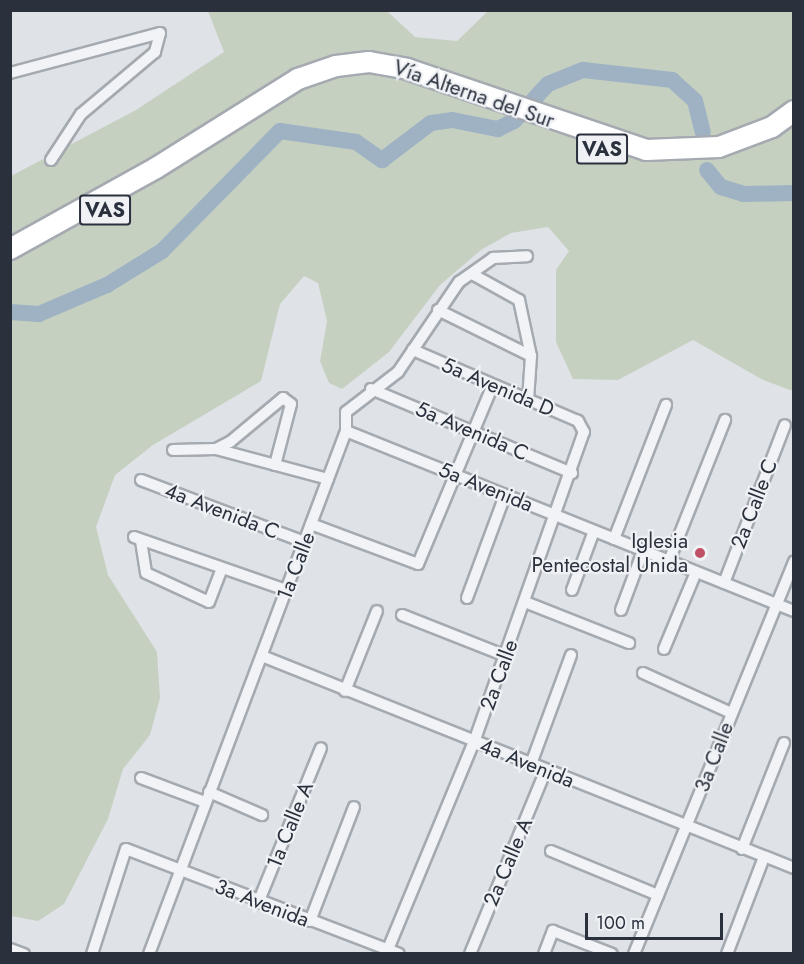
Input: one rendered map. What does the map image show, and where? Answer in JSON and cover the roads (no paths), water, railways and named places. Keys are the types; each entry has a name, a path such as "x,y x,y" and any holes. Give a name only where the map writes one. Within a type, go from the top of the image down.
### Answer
{"highway":[{"name":"Vía Alterna del Sur","path":"10,262 261,109 325,81 368,74 406,74 538,120 671,156 743,146 794,125"},
{"name":"Vía Alterna del Sur","path":"743,146 794,111"},
{"name":"Vía Alterna del Sur","path":"10,249 194,150"}],"street":[{"path":"10,73 160,33 155,52 81,114 51,159"},
{"name":"1a Calle","path":"149,954 346,431 346,412 371,389 398,372 438,310 471,274 507,253 527,256"},
{"path":"471,274 519,300 531,356 528,400"},
{"path":"438,310 531,356"},
{"name":"5a Avenida D","path":"412,350 582,425"},
{"path":"311,524 418,564 493,385"},
{"name":"5a Avenida C","path":"371,389 572,473"},
{"path":"216,449 277,400 291,404 276,465"},
{"path":"614,539 666,405"},
{"path":"669,561 725,420"},
{"name":"2a Calle","path":"391,952 474,742 557,516 572,473 582,425"},
{"name":"2a Calle C","path":"724,583 785,425"},
{"name":"5a Avenida","path":"346,431 794,611"},
{"path":"172,450 216,449 328,479"},
{"name":"4a Avenida C","path":"141,480 304,542"},
{"path":"467,598 506,495"},
{"path":"572,590 594,531"},
{"path":"221,571 209,602 146,573 138,539 221,571 286,590"},
{"path":"621,610 643,551"},
{"name":"3a Calle","path":"634,954 687,827 774,603 794,561"},
{"path":"664,649 696,572"},
{"path":"525,602 629,643"},
{"path":"345,691 377,611"},
{"path":"402,615 506,656"},
{"name":"4a Avenida","path":"262,656 794,868"},
{"path":"531,764 571,656"},
{"path":"643,673 732,712"},
{"path":"742,849 784,743"},
{"name":"1a Calle A","path":"258,903 321,747"},
{"name":"2a Calle A","path":"470,954 546,770"},
{"path":"141,778 262,815"},
{"path":"310,921 354,807"},
{"name":"3a Avenida","path":"92,954 126,849 258,903 391,952"},
{"path":"551,851 658,895"},
{"path":"727,954 764,857"},
{"path":"544,954 553,931 612,954"},
{"path":"10,950 24,954"}],"waterway":[{"path":"10,312 39,314 107,285 162,251 280,131 356,142 382,160 431,123 452,120 498,129 514,121 548,84 583,70 672,80 695,101 703,132"},
{"path":"707,170 721,187 744,194 794,193"}],"place":[{"name":"Iglesia Pentecostal Unida","path":"700,553"}]}
